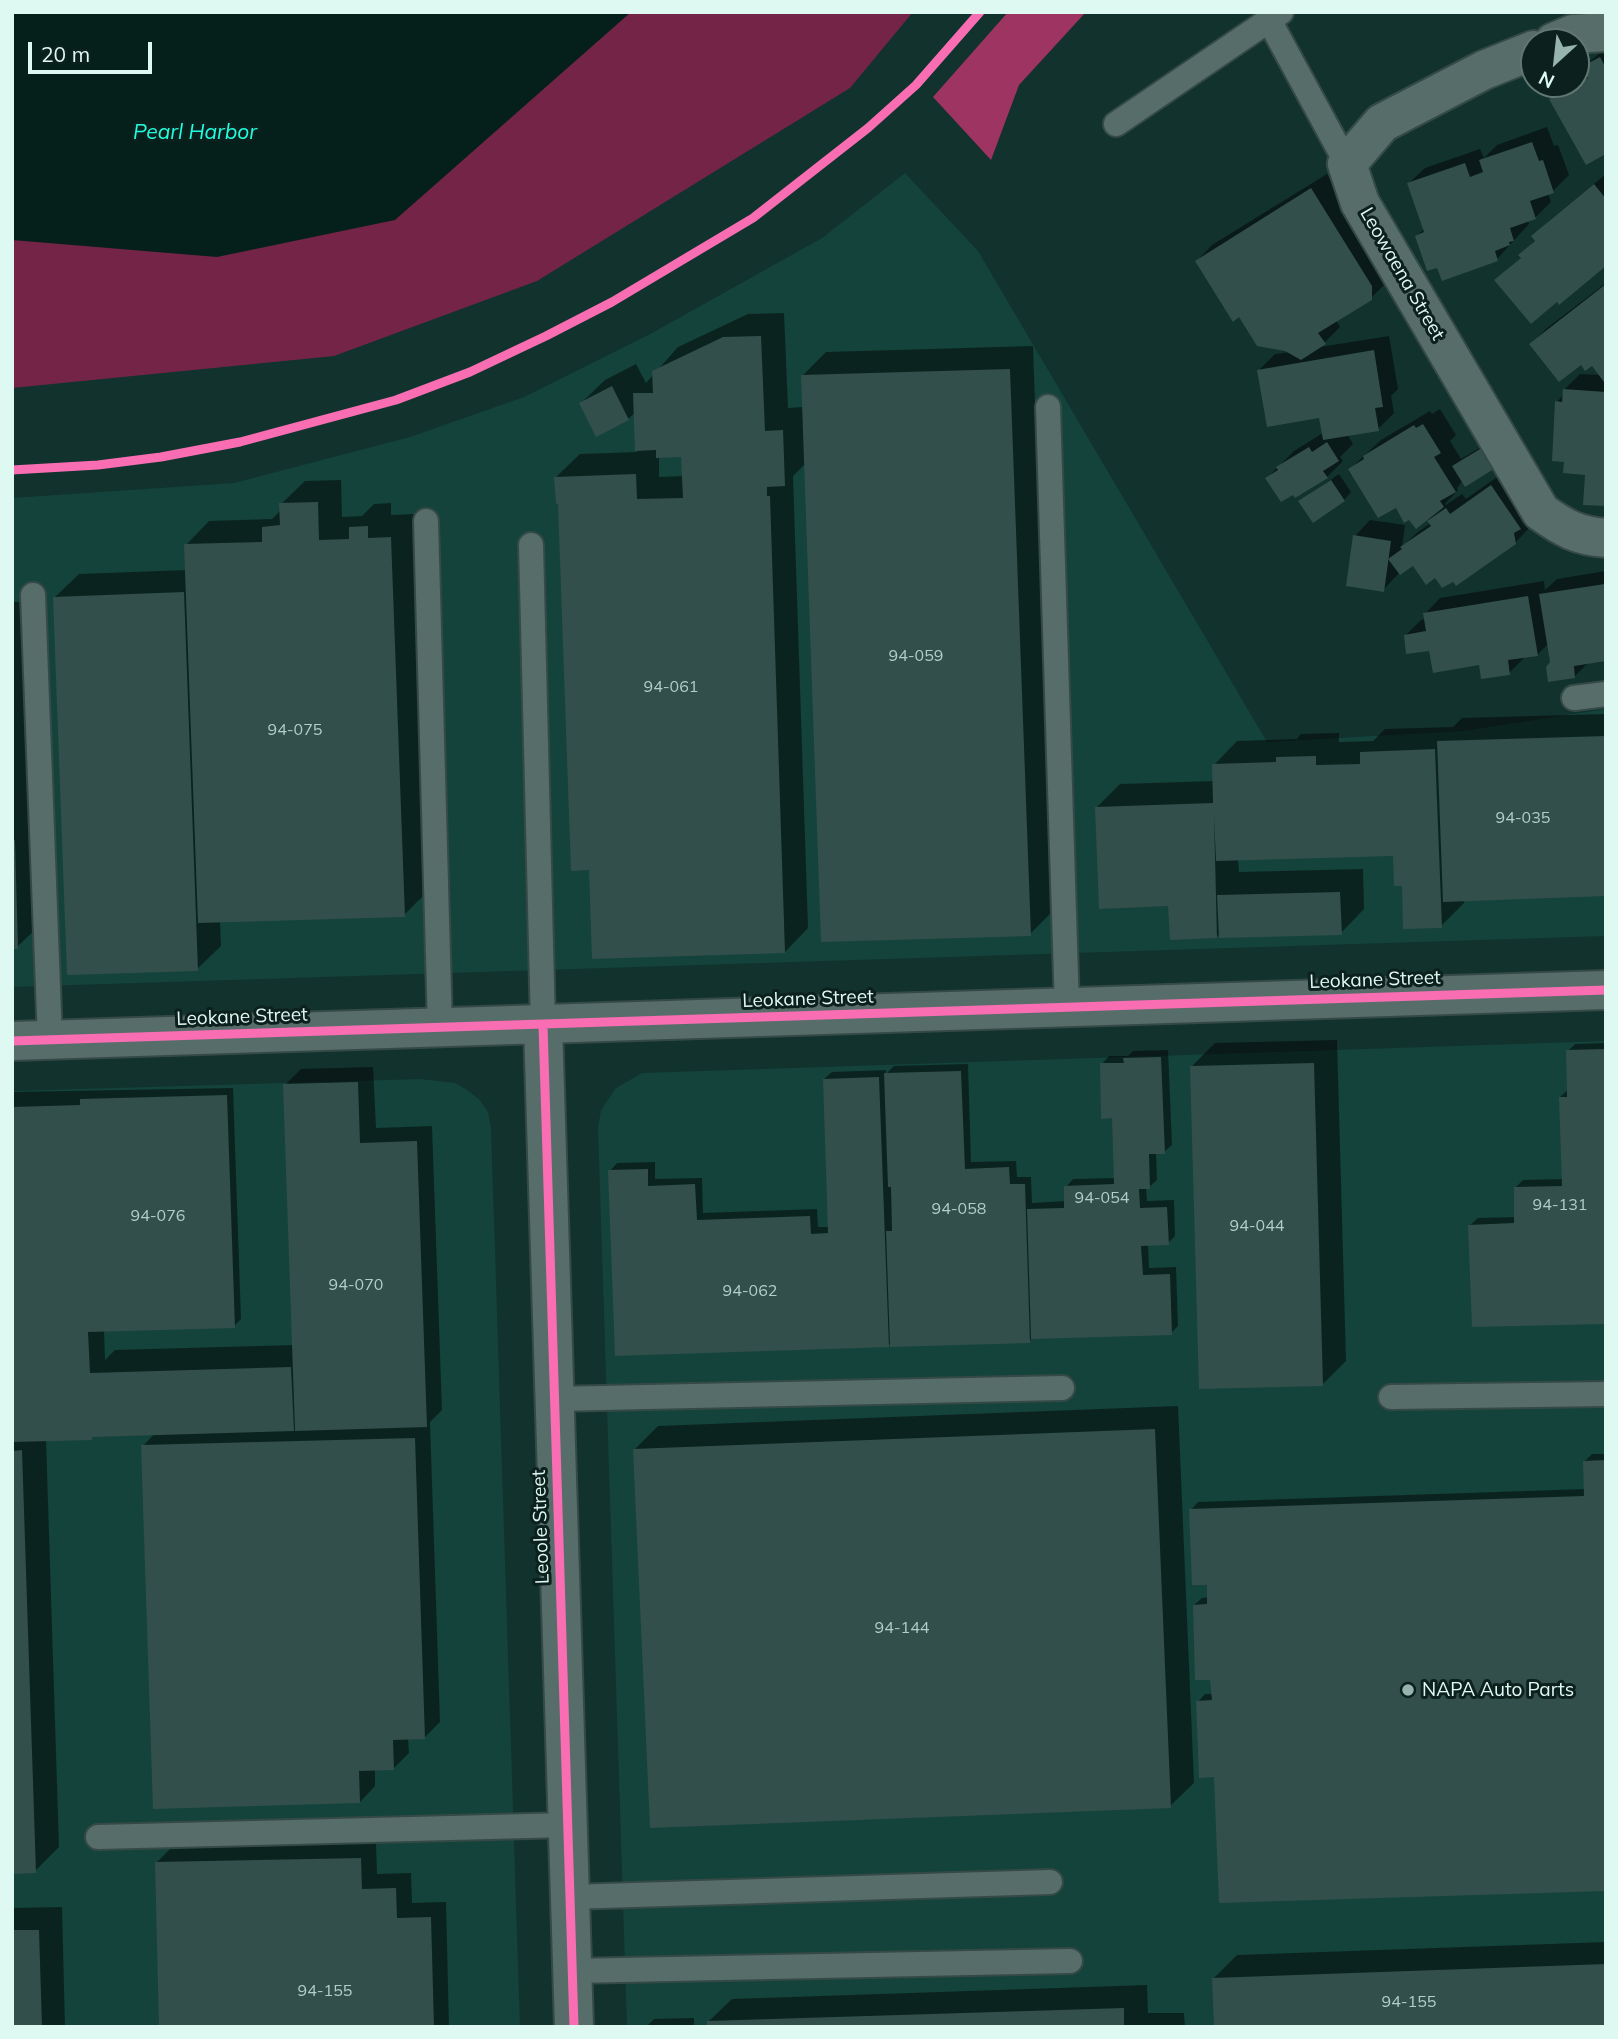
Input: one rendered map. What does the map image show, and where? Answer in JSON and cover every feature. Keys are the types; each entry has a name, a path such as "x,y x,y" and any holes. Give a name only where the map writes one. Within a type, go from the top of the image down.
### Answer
{"street":[{"path":"1347,164 1382,123 1483,70 1520,55"},
{"name":"Leowaena Street","path":"1347,164 1360,203 1541,512 1563,528 1583,537 1606,538"},
{"name":"Leokane Street","path":"12,1041 1606,990"},
{"name":"Leoole Street","path":"543,1026 574,2027"}],"lane":[{"path":"1116,124 1275,16 1347,164"},
{"path":"1048,407 1067,1008"},
{"path":"426,522 440,1028"},
{"path":"531,545 543,1026"},
{"path":"33,595 50,1040"},
{"path":"1574,698 1606,694"},
{"path":"555,1399 1062,1388"},
{"path":"1391,1397 1606,1394"},
{"path":"97,1837 568,1825"},
{"path":"570,1897 1050,1882"},
{"path":"572,1971 1070,1961"}],"shaded area":[{"path":"395,12 913,12 850,88 537,281 334,356 12,388 12,151"},
{"path":"1008,12 1086,12 1019,85 991,160 933,97"},
{"path":"905,173 978,251 1267,742 1463,731 1606,709 1606,936 12,987 12,498 234,483 410,437 524,397 652,333 822,238"},
{"path":"1606,1041 1606,2027 627,2027 598,1128 601,1110 616,1088 642,1073"},
{"path":"420,1079 455,1083 467,1090 479,1099 488,1112 491,1127 520,2027 12,2027 12,1091"}],"water":[{"name":"Pearl Harbor","path":"12,12 631,12 395,220 217,257 12,240"}],"building":[{"path":"1600,57 1606,68 1606,154 1586,165 1549,99 1590,98 1590,62"},
{"path":"1532,142 1539,161 1543,160 1554,193 1530,201 1536,219 1510,228 1514,241 1495,251 1498,261 1442,281 1437,268 1427,271 1415,236 1424,232 1407,183 1465,163 1470,177 1483,172 1479,160"},
{"path":"1594,184 1606,199 1606,266 1531,324 1494,280 1521,258 1518,255 1535,241 1531,236"},
{"path":"1311,188 1372,286 1372,300 1318,333 1326,344 1301,360 1285,351 1257,346 1239,317 1233,322 1195,261"},
{"path":"1606,284 1606,380 1604,382 1592,366 1585,371 1581,365 1559,382 1529,344"},
{"path":"761,336 765,431 783,430 785,486 767,487 767,496 770,496 785,953 592,959 589,870 571,871 558,504 554,477 636,474 637,499 683,498 681,457 656,458 656,450 635,451 633,393 653,393 652,371 723,337"},
{"path":"1374,350 1383,407 1375,408 1379,431 1323,440 1319,418 1267,427 1257,370"},
{"path":"1010,369 1031,936 821,942 801,375"},
{"path":"612,386 629,420 596,437 579,403"},
{"path":"1563,389 1606,392 1606,506 1583,505 1585,475 1563,473 1564,462 1552,461 1555,401 1562,402"},
{"path":"1423,424 1441,453 1434,457 1456,492 1440,501 1444,507 1416,529 1409,520 1404,523 1396,508 1378,518 1348,469 1364,459 1363,456 1414,425 1416,428"},
{"path":"1327,442 1339,461 1323,471 1328,478 1295,498 1293,495 1281,502 1265,478 1278,470 1276,467 1309,447 1312,452"},
{"path":"1485,446 1497,467 1465,487 1452,466"},
{"path":"1331,480 1345,501 1313,523 1298,501"},
{"path":"1491,485 1521,529 1514,533 1516,544 1456,586 1453,582 1442,588 1435,578 1426,585 1413,566 1400,575 1388,559 1402,549 1400,547 1431,526 1427,521 1446,508 1450,514"},
{"path":"318,502 319,540 349,539 349,527 368,526 368,538 391,537 405,917 198,923 184,544 262,542 262,527 280,525 279,503"},
{"path":"1353,535 1391,541 1384,592 1346,586"},
{"path":"1605,584 1606,661 1574,666 1575,678 1548,682 1546,667 1550,662 1539,594"},
{"path":"184,592 198,971 67,975 53,597"},
{"path":"1528,596 1538,656 1508,660 1510,675 1481,679 1479,665 1433,673 1429,651 1406,654 1404,635 1426,631 1423,613"},
{"path":"1606,736 1606,896 1443,902 1437,741"},
{"path":"1435,749 1442,928 1403,929 1402,886 1394,886 1393,856 1216,861 1214,815 1217,938 1170,940 1168,906 1099,909 1095,807 1213,803 1212,764 1276,762 1276,757 1316,756 1316,765 1360,764 1360,752"},
{"path":"12,840 15,840 18,949 12,949"},
{"path":"1340,892 1342,935 1219,938 1217,895"},
{"path":"1606,1049 1606,1324 1472,1327 1468,1225 1514,1223 1514,1187 1562,1186 1559,1097 1567,1097 1566,1050"},
{"path":"1161,1057 1165,1154 1149,1154 1150,1189 1139,1189 1140,1208 1167,1207 1169,1245 1141,1246 1143,1275 1170,1274 1172,1335 1031,1339 1027,1209 1064,1208 1064,1186 1114,1184 1112,1118 1101,1119 1100,1063 1124,1063 1123,1058"},
{"path":"1314,1063 1323,1386 1199,1389 1190,1066"},
{"path":"961,1071 965,1169 1009,1167 1010,1184 1025,1184 1030,1343 890,1347 886,1231 892,1231 884,1073"},
{"path":"879,1077 889,1347 615,1356 608,1170 648,1169 648,1186 695,1184 697,1220 810,1216 811,1234 828,1233 823,1079"},
{"path":"358,1082 360,1143 417,1141 427,1427 295,1431 283,1084"},
{"path":"227,1095 235,1328 88,1332 90,1373 291,1367 294,1431 12,1442 12,1107 80,1105 80,1099"},
{"path":"1155,1429 1171,1808 650,1828 633,1449"},
{"path":"415,1438 425,1739 393,1740 394,1770 359,1771 360,1803 153,1809 141,1445"},
{"path":"22,1450 36,1873 12,1874 12,1451"},
{"name":"NAPA Auto Parts","path":"1606,1460 1606,1891 1219,1903 1214,1777 1199,1778 1196,1701 1212,1700 1210,1680 1195,1680 1193,1605 1207,1604 1207,1585 1192,1585 1189,1509 1584,1496 1583,1461"},
{"path":"361,1858 362,1889 396,1888 397,1918 431,1917 434,2027 159,2027 155,1862"},
{"path":"12,1930 39,1930 42,2027 12,2027"},
{"path":"1606,1964 1606,2027 1214,2027 1212,1978"},
{"path":"1124,2008 1124,2027 707,2027 707,2021"}],"cycle path":[{"path":"12,470 98,465 161,457 240,442 396,400 470,372 612,302 753,218 868,128 916,85 980,12"},
{"path":"12,1041 1606,990"},
{"path":"543,1025 574,2027"}],"place":[{"name":"NAPA Auto Parts","path":"1408,1690"}]}
